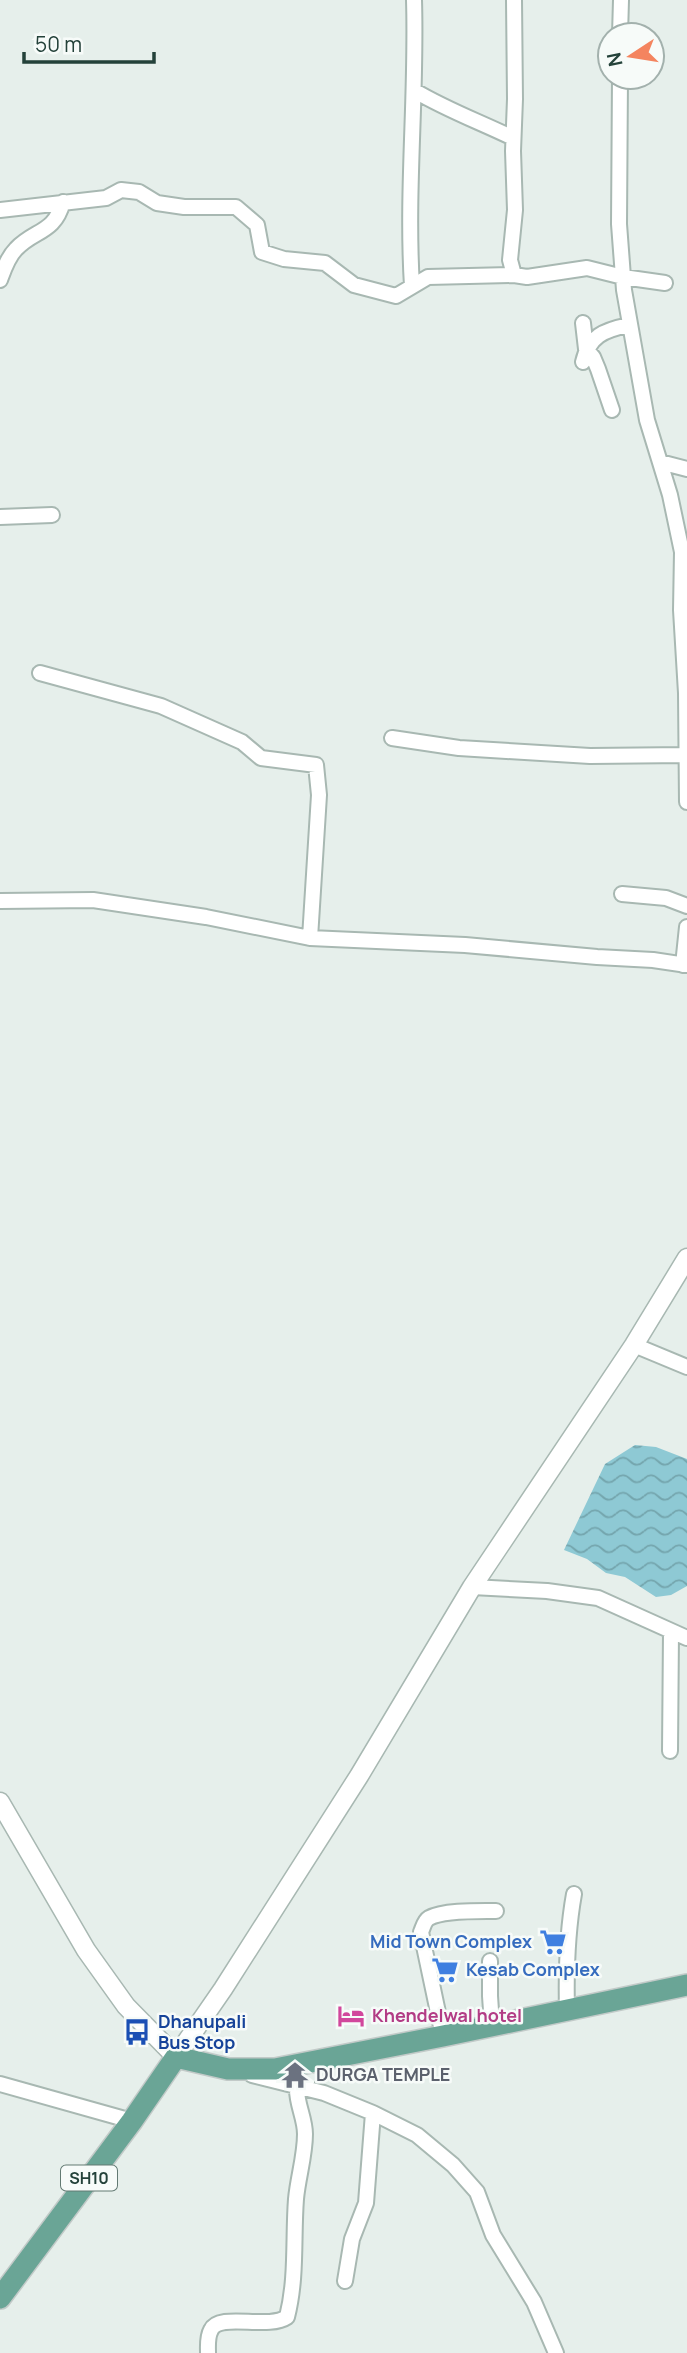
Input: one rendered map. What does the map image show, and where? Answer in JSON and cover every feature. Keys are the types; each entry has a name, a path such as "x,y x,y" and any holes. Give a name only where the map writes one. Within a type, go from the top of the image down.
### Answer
{"main road":[{"path":"176,2057 228,2069 275,2069 687,1985"},
{"name":"SH10","path":"0,2298 132,2121 176,2057"}],"street":[{"path":"412,286 410,253 415,91 414,0"},
{"path":"514,0 515,210 510,260 514,275"},
{"path":"620,21 621,0"},
{"path":"415,91 444,108 477,120 513,138"},
{"path":"620,91 618,224 629,325 647,420 682,552 681,610 687,799"},
{"path":"0,210 106,198 121,190 139,192 157,203 184,207 236,207 257,225 261,252 284,259 326,263 354,285 396,296 428,277 527,277 586,268 665,283"},
{"path":"0,280 9,257 17,247 59,217 63,202"},
{"path":"583,323 584,356"},
{"path":"584,356 592,339 629,325"},
{"path":"584,356 593,357 612,410"},
{"path":"660,462 687,469"},
{"path":"0,517 52,514"},
{"path":"40,673 161,706 242,742 261,758 316,765 319,795 310,938"},
{"path":"392,738 459,748 590,756 686,755"},
{"path":"622,894 666,898 687,906"},
{"path":"0,901 93,901 206,917 310,938 465,945 685,965 687,927"},
{"path":"0,1802 86,1950 126,2006 176,2057 223,1989 359,1776 472,1587 634,1345 687,1258"},
{"path":"634,1345 687,1367"},
{"path":"472,1587 547,1591 598,1598 687,1638"},
{"path":"670,1751 671,1633"},
{"path":"567,2010 566,1964 573,1894"},
{"path":"443,2036 421,1933 424,1923 429,1918 460,1912 496,1911"},
{"path":"490,1961 492,2025"},
{"path":"228,2069 324,2093 373,2113 435,2147 472,2185 484,2206 493,2235 534,2302 556,2353"},
{"path":"0,2084 132,2121"},
{"path":"208,2353 211,2329 216,2323 230,2321 269,2324 280,2322 287,2317 294,2280 296,2195 305,2131 298,2108 297,2087"},
{"path":"345,2281 352,2239 366,2203 373,2113"}],"water":[{"path":"635,1445 656,1447 687,1459 687,1586 671,1595 656,1597 625,1577 606,1573 587,1559 564,1550 605,1464"}],"place":[{"name":"Mid Town Complex","path":"553,1942"},
{"name":"Kesab Complex","path":"445,1970"},
{"name":"Khendelwal hotel","path":"351,2016"},
{"name":"Dhanupali Bus Stop","path":"137,2032"},
{"name":"DURGA TEMPLE","path":"295,2075"}]}
